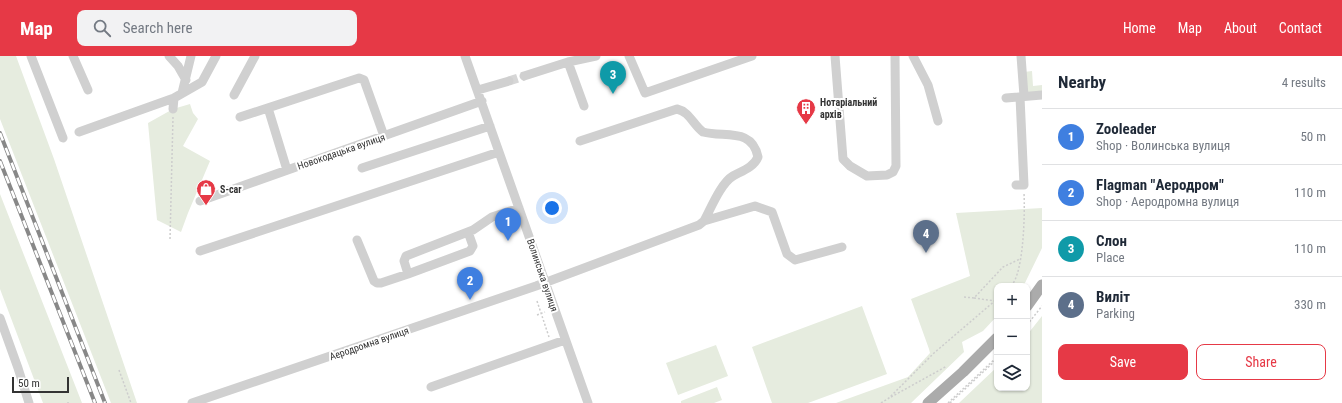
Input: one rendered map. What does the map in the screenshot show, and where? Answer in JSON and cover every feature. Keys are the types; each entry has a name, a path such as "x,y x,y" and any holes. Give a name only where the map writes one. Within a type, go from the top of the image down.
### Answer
{"main road":[{"path":"1030,302 1042,286"},
{"path":"928,403 963,372 994,341"}],"street":[{"path":"30,56 63,138"},
{"path":"73,56 88,90"},
{"path":"169,56 178,66 186,80"},
{"path":"173,109 186,80 191,56"},
{"path":"79,132 178,96 202,82 216,56"},
{"path":"234,95 254,56"},
{"name":"Волинська вулиця","path":"465,56 588,403"},
{"path":"524,76 568,62 596,56"},
{"path":"629,56 645,93 752,56"},
{"path":"835,56 843,159 850,166 867,176 887,175 892,172 896,166 895,56"},
{"path":"913,56 928,85 938,121"},
{"path":"1020,185 1022,56"},
{"path":"568,62 584,106"},
{"path":"240,118 359,78 364,80 384,136"},
{"path":"478,90 509,81"},
{"path":"1006,98 1042,95"},
{"name":"Новокодацька вулиця","path":"200,201 482,101"},
{"path":"268,108 287,170"},
{"path":"580,142 678,109 683,110 688,114 703,132 738,135 748,139 757,152 758,157 756,161 753,165 727,181 704,221"},
{"path":"362,168 490,126"},
{"path":"200,251 500,152"},
{"name":"Аеродромна вулиця","path":"192,403 209,400 545,283 699,225 704,221 755,206 772,212 787,254 795,260 842,247"},
{"path":"408,274 404,261 406,256 473,230 492,216 519,208"},
{"path":"357,240 374,281 377,283 386,282 470,251 474,246 468,232"},
{"path":"0,318 29,403"},
{"path":"431,387 565,340"}],"path":[{"path":"170,239 173,109"},
{"path":"1014,283 1020,260 1025,228 1020,185"},
{"path":"974,298 1003,267 1020,260"},
{"path":"964,297 994,301"},
{"path":"537,301 552,344"},
{"path":"889,398 934,353 994,302"},
{"path":"1030,322 1042,307"},
{"path":"537,315 545,312"},
{"path":"949,403 994,361"},
{"path":"881,403 948,366"},
{"path":"119,370 131,403"}],"shaded area":[{"path":"0,56 16,56 54,159 137,403 111,403 0,119"},
{"path":"1032,71 1033,86 1042,85 1042,93 1026,94 1024,72"},
{"path":"190,104 193,113 198,119 183,146 210,161 181,232 157,220 148,123 173,109"},
{"path":"0,194 82,403 43,403 0,289"},
{"path":"1042,208 1042,248 1025,283 994,283 994,319 983,331 962,342 964,352 911,403 836,403 908,377 930,353 911,299 970,276 956,213"},
{"path":"862,306 887,374 808,403 772,403 752,347"},
{"path":"1042,316 1042,403 959,403 994,370 994,391 1030,391 1030,331"},
{"path":"716,345 728,376 678,395 666,363"},
{"path":"717,387 722,400 714,403 681,403 681,401"}],"tunnel":[{"path":"509,81 524,76"}],"railway":[{"path":"0,133 105,403"},
{"path":"0,161 95,403"}],"place":[{"name":"Слон","path":"613,94"},
{"name":"Нотаріальний архів","path":"806,125"},
{"name":"S-car","path":"206,206"},
{"name":"Zooleader","path":"508,241"},
{"name":"Виліт","path":"926,253"},
{"name":"Flagman \"Аеродром\"","path":"470,300"}]}
